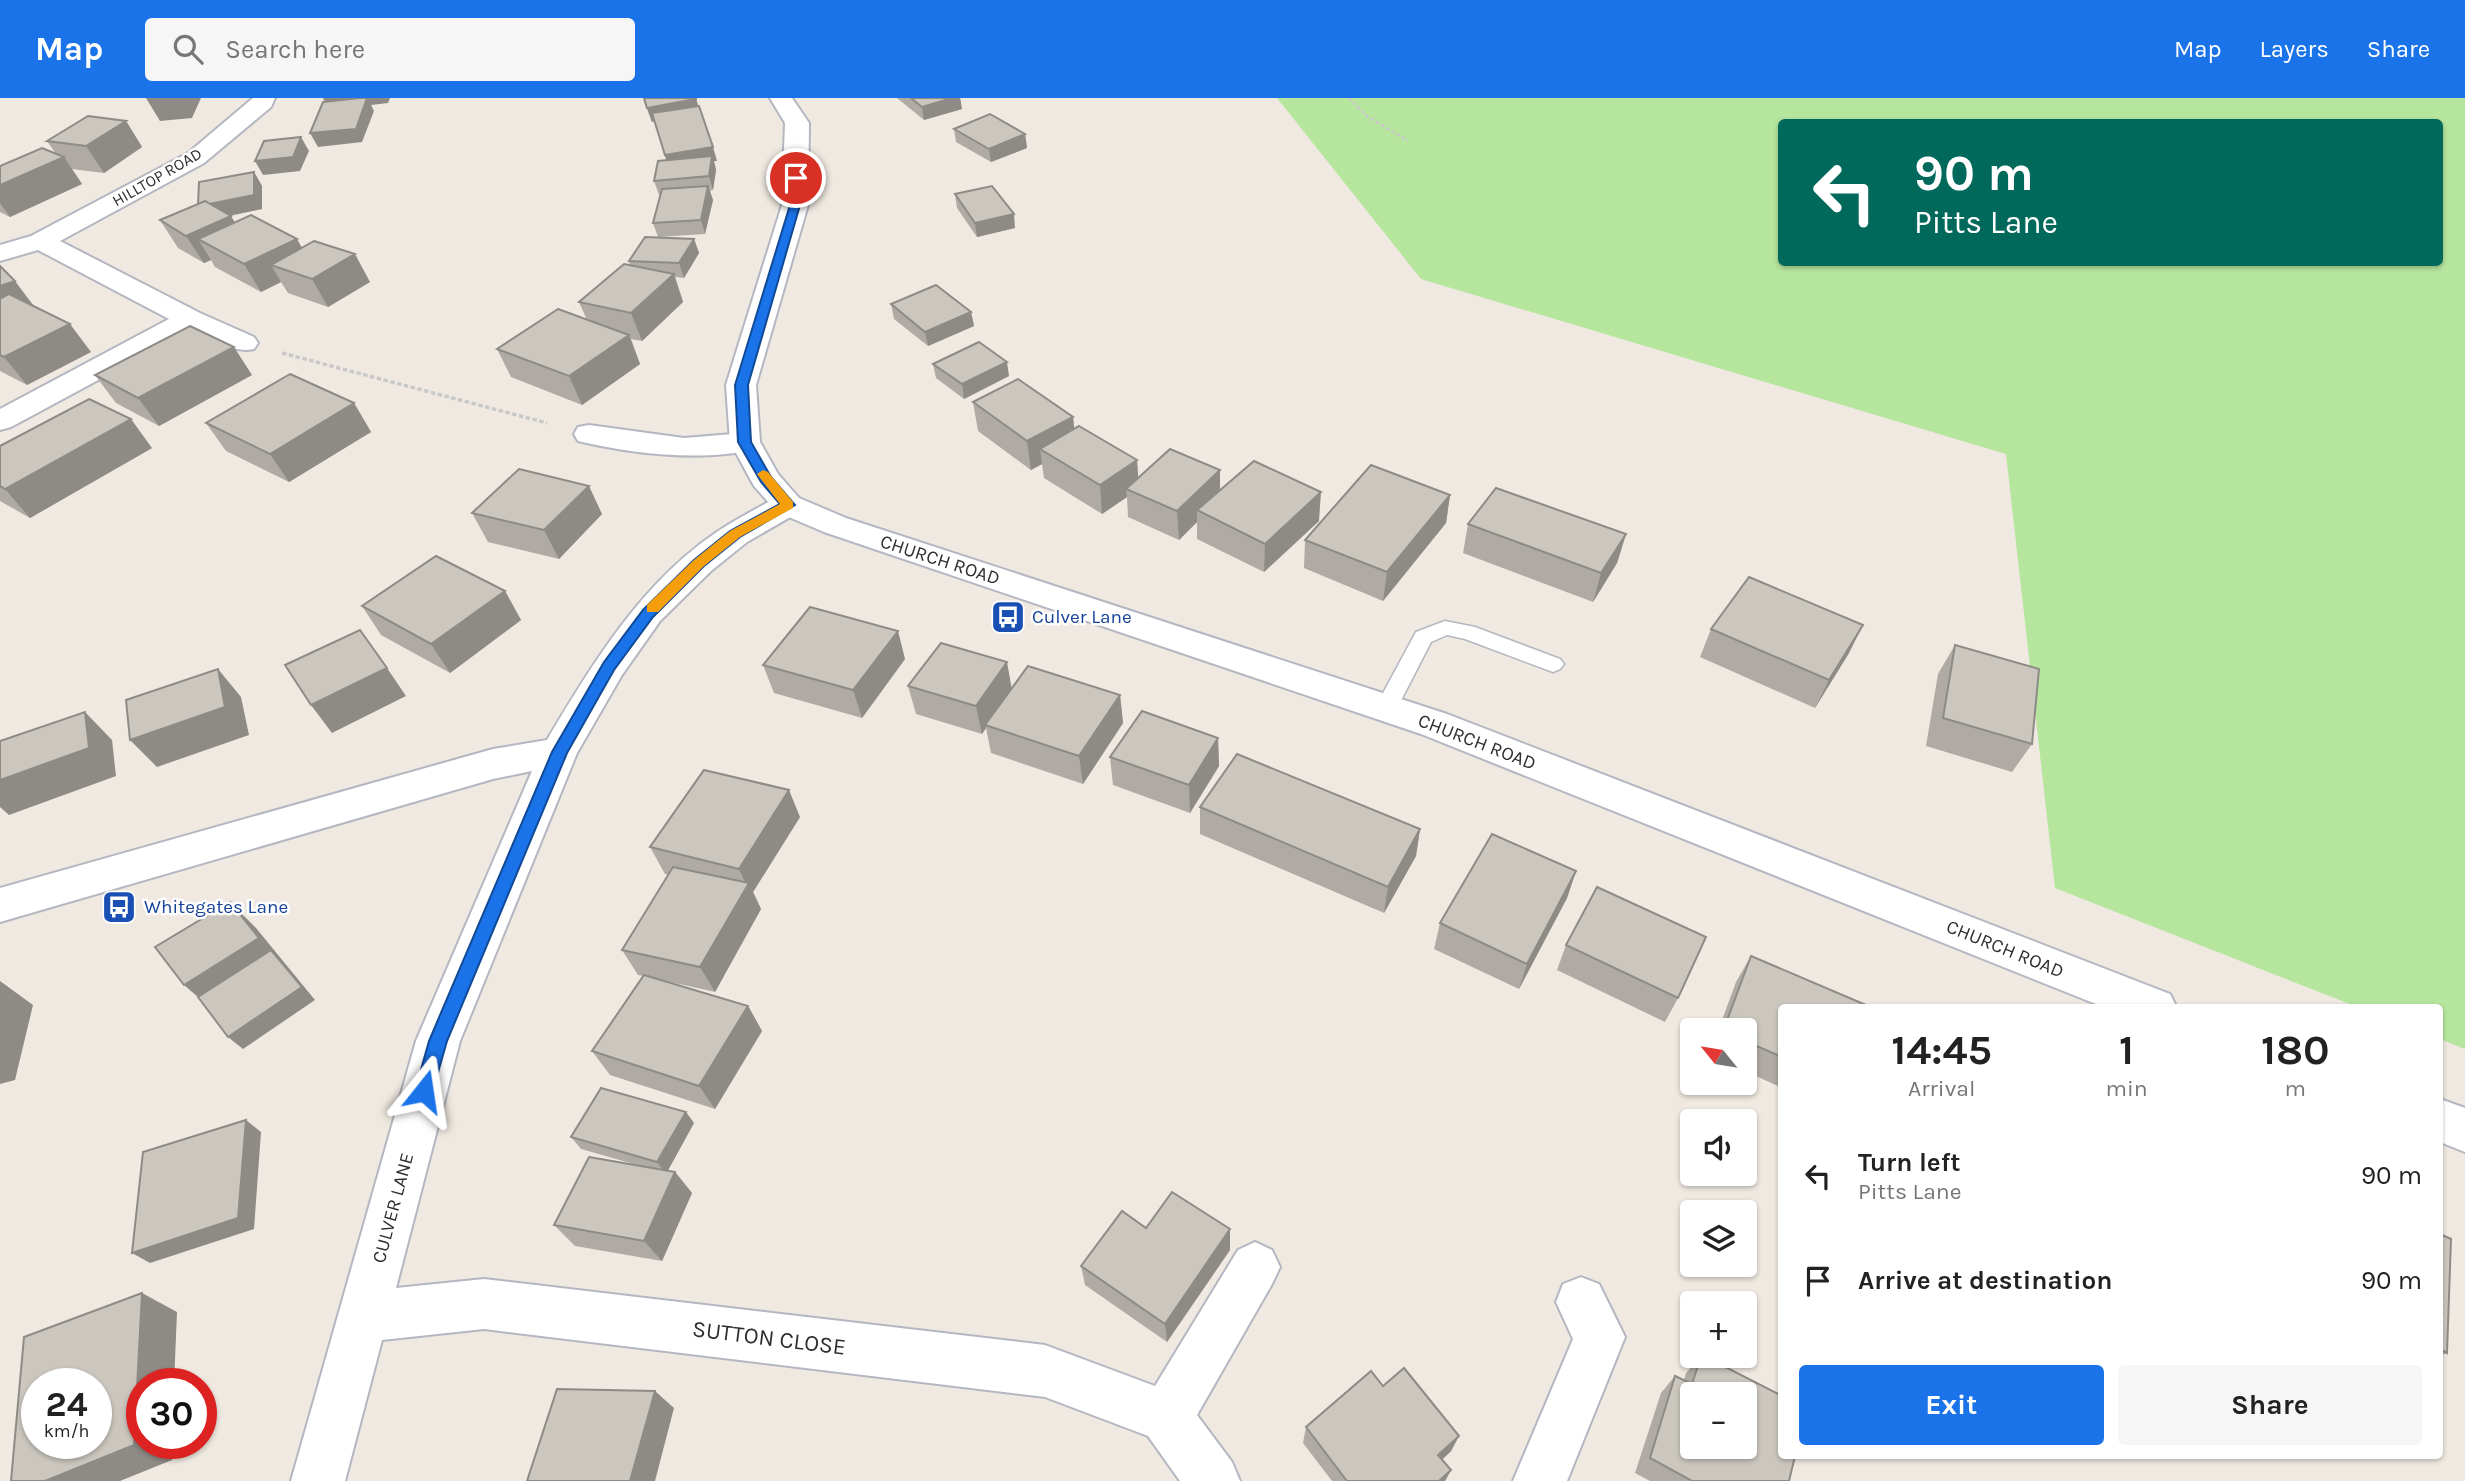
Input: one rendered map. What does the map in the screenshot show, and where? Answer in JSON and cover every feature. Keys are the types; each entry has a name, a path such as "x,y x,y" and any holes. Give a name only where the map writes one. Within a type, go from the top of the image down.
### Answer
{"street":[{"name":"HILLTOP ROAD","path":"0,253 40,242 196,158 263,102 264,98"},
{"path":"781,98 797,123 795,205 741,385 745,442 765,479 788,505"},
{"path":"40,242 190,319 244,343"},
{"path":"0,421 190,319"},
{"path":"589,434 684,447 745,442"},
{"name":"CHURCH ROAD","path":"788,505 835,525 1434,724 2145,1004"},
{"name":"CULVER LANE","path":"318,1481 438,1041 559,752 609,666 648,613 699,563 735,534 788,505"},
{"path":"0,905 493,764 559,752"},
{"path":"2443,1121 2465,1130"},
{"path":"1213,1481 1166,1417 1255,1267"},
{"path":"1540,1481 1599,1337 1581,1303"},
{"name":"SUTTON CLOSE","path":"365,1316 484,1304 1045,1371 1166,1417"}],"lane":[{"path":"1386,708 1423,637 1444,628 1468,632 1553,664"}],"path":[{"path":"1349,98 1368,117 1408,141"},
{"path":"244,343 589,434"}],"green space":[{"path":"1277,98 2465,98 2465,1049 2443,1040 2443,1004 2350,1004 2055,888 2006,454 1421,279"}],"building":[{"path":"367,98 356,129 310,133 323,102"},
{"path":"644,98 696,98 696,99 647,108"},
{"path":"911,98 952,98 922,107"},
{"path":"699,106 713,147 665,155 652,113"},
{"path":"990,114 1025,134 989,149 954,129"},
{"path":"88,116 126,121 86,146 47,141"},
{"path":"301,137 293,157 255,161 264,141"},
{"path":"42,148 64,157 0,185 0,166"},
{"path":"712,156 709,176 654,181 658,161"},
{"path":"254,172 254,195 209,204 205,201 198,205 199,182"},
{"path":"708,186 701,220 653,223 662,189"},
{"path":"992,186 1014,214 975,223 955,194"},
{"path":"205,201 231,216 186,236 160,220"},
{"path":"251,215 297,239 244,264 198,239"},
{"path":"645,237 694,239 679,263 629,261"},
{"path":"314,241 355,254 312,279 271,265"},
{"path":"624,264 674,274 631,313 579,302"},
{"path":"0,266 15,281 0,286"},
{"path":"936,285 971,312 925,332 891,304"},
{"path":"9,294 70,324 4,357 0,355 0,299"},
{"path":"558,309 629,335 569,376 497,349"},
{"path":"190,326 234,347 138,398 95,375"},
{"path":"979,342 1007,362 962,384 933,364"},
{"path":"290,374 354,403 270,454 206,423"},
{"path":"1018,379 1073,417 1027,441 973,402"},
{"path":"89,399 131,419 5,489 0,486 0,446"},
{"path":"1079,426 1137,460 1100,485 1040,449"},
{"path":"1170,449 1220,470 1177,511 1126,489"},
{"path":"1254,461 1321,492 1265,544 1197,510"},
{"path":"1371,465 1450,495 1387,572 1305,540"},
{"path":"519,469 589,486 544,530 472,513"},
{"path":"1496,488 1626,534 1601,573 1468,524"},
{"path":"436,556 505,591 431,644 362,606"},
{"path":"1749,577 1863,625 1829,680 1711,629"},
{"path":"810,607 898,631 853,690 763,665"},
{"path":"360,630 387,668 311,705 285,665"},
{"path":"941,643 1007,662 976,706 908,686"},
{"path":"1955,645 2039,669 2032,744 1943,718"},
{"path":"1028,666 1120,695 1079,756 985,725"},
{"path":"218,669 225,707 130,740 126,700"},
{"path":"1142,711 1218,738 1189,785 1110,757"},
{"path":"85,712 89,748 0,780 0,741"},
{"path":"1237,754 1420,829 1388,887 1200,807"},
{"path":"704,770 789,790 739,869 650,847"},
{"path":"1492,834 1576,871 1527,964 1440,923"},
{"path":"673,867 749,883 700,967 622,950"},
{"path":"1597,887 1706,937 1678,998 1566,945"},
{"path":"230,902 259,938 184,985 155,947"},
{"path":"271,950 302,987 228,1037 198,997"},
{"path":"1751,956 1864,1004 1778,1004 1778,1055 1757,1046 1757,1018 1728,1018"},
{"path":"644,975 748,1006 699,1086 592,1051"},
{"path":"601,1088 686,1112 657,1162 571,1137"},
{"path":"246,1120 238,1218 132,1253 143,1152"},
{"path":"589,1157 675,1172 644,1241 554,1225"},
{"path":"1172,1192 1230,1229 1165,1324 1081,1266 1122,1211 1146,1228"},
{"path":"2443,1235 2451,1239 2447,1353 2443,1351"},
{"path":"142,1293 138,1368 126,1368 126,1448 112,1454 112,1368 21,1368 24,1337"},
{"path":"1404,1368 1459,1436 1438,1455 1451,1470 1439,1481 1347,1481 1306,1427 1371,1371 1383,1386"},
{"path":"1697,1368 1727,1368 1755,1382 1693,1382"},
{"path":"21,1370 21,1459 99,1459 45,1481 11,1481"},
{"path":"1675,1376 1688,1382 1680,1382 1680,1459 1757,1459 1757,1383 1778,1394 1778,1459 1794,1459 1789,1481 1692,1481 1650,1458"},
{"path":"557,1389 655,1391 630,1481 527,1481"}],"slow traffic":[{"path":"653,609 699,563 735,534 788,505 763,474"}],"place":[{"name":"Culver Lane","path":"1008,617"},
{"name":"Whitegates Lane","path":"119,907"}],"route":[{"path":"424,1091 438,1041 559,752 609,666 648,613 699,563 735,534 788,505 765,479 745,442 741,385 795,205 796,178"}]}
